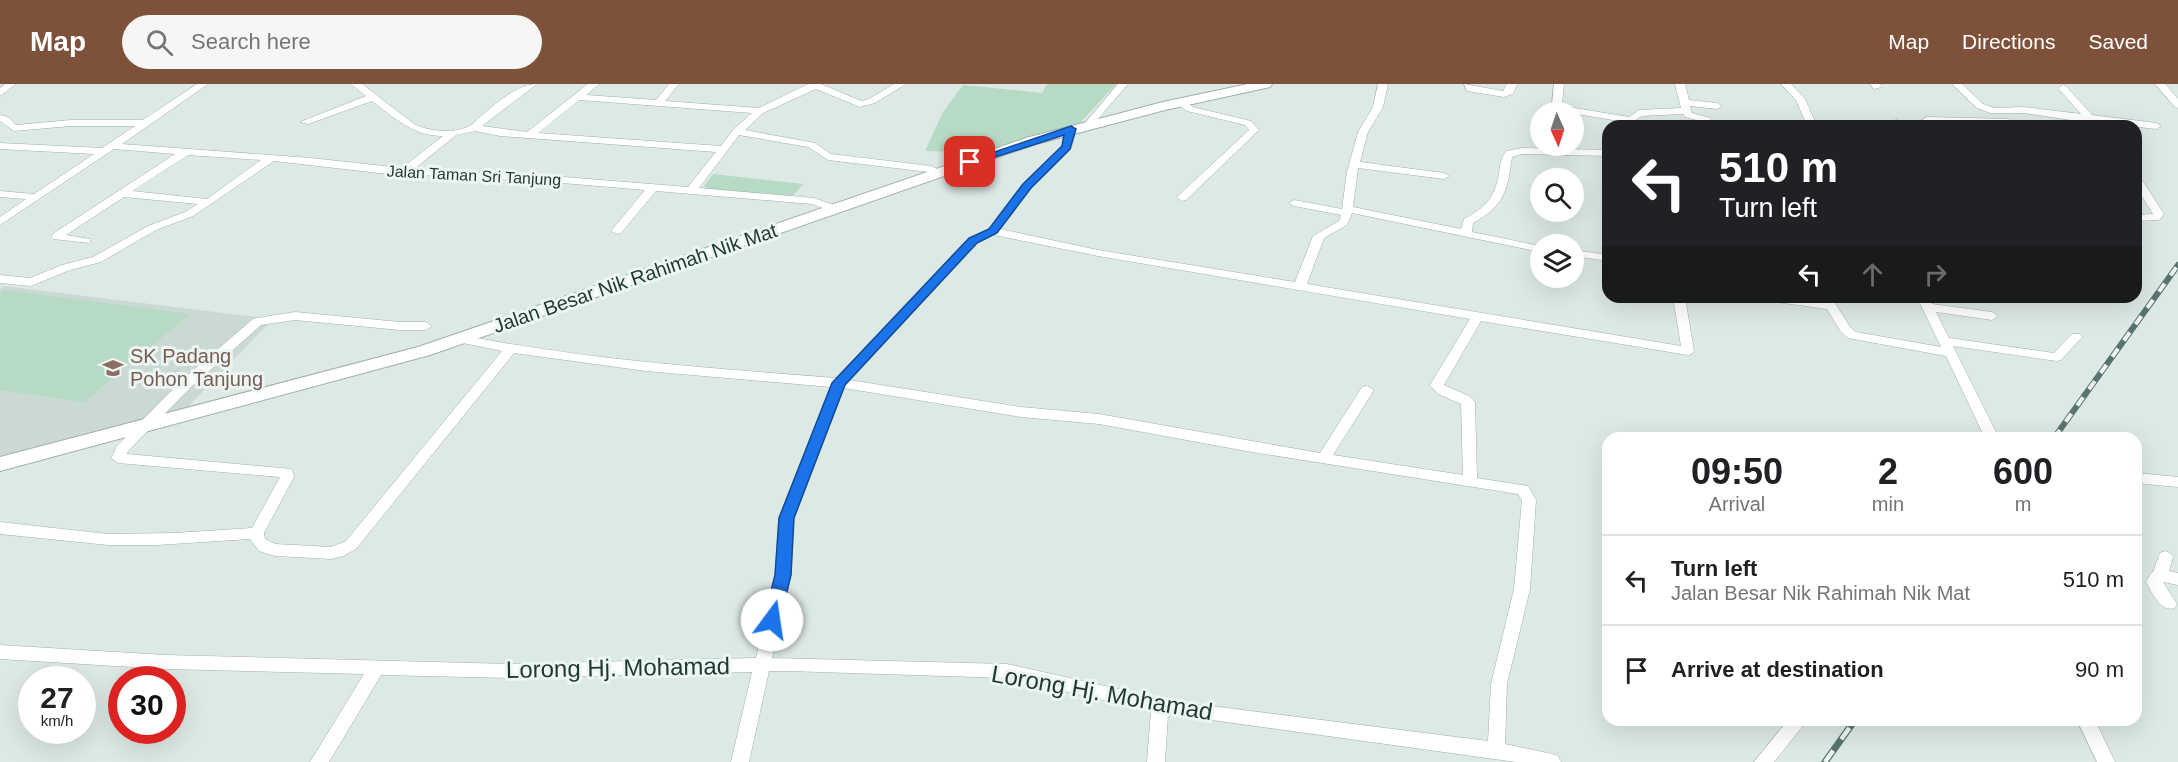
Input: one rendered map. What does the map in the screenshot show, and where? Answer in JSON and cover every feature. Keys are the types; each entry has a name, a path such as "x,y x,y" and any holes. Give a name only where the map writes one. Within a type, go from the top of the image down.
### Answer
{"street":[{"path":"0,93 11,84"},
{"path":"0,222 203,84"},
{"path":"356,84 411,126 421,131 453,133 475,128 486,131 723,149"},
{"path":"517,84 530,85"},
{"path":"531,133 594,84"},
{"path":"658,104 674,84"},
{"path":"690,192 736,132 760,111 814,85 860,104 872,101 901,84"},
{"path":"1088,124 1123,84"},
{"name":"Jalan Besar Nik Rahimah Nik Mat","path":"0,464 388,362 462,339 1071,129 1266,84"},
{"path":"1301,287 1301,281 1318,236 1343,223 1354,164 1363,132 1378,107 1383,84"},
{"path":"1469,84 1470,89 1504,94 1510,92 1512,84"},
{"path":"1558,84 1557,105 1566,110 1631,120 1639,113 1685,107 1717,106"},
{"path":"1680,84 1685,107 1691,117 1707,120"},
{"path":"1786,84 1800,99 1809,120"},
{"path":"1957,84 1980,106 1993,111 2005,120"},
{"path":"2160,84 2178,105"},
{"path":"475,128 482,120 530,85"},
{"path":"2063,88 2090,120"},
{"path":"304,122 373,97"},
{"path":"577,98 760,111"},
{"path":"1180,102 1192,110 1248,123 1254,130 1182,198"},
{"path":"1993,111 2022,110 2080,120"},
{"path":"0,118 5,119 14,128 71,123 144,123"},
{"path":"2142,125 2156,126"},
{"path":"740,762 783,575 786,518 839,383 973,241 993,231 1027,186 1066,147 1071,129"},
{"path":"736,132 811,145 828,157 930,169 940,173"},
{"path":"405,171 453,133"},
{"name":"Jalan Taman Sri Tanjung","path":"0,146 184,152 405,171 492,174 814,201 835,209"},
{"path":"1466,234 1468,221 1485,212 1501,192 1507,157 1510,153 1522,150 1602,153"},
{"path":"86,241 57,237 57,235 184,152"},
{"path":"0,279 31,282 66,267 97,260 152,228 189,214 270,159"},
{"path":"1354,164 1444,176"},
{"path":"2142,188 2159,214 2155,218 2142,218"},
{"path":"617,231 652,189"},
{"path":"120,193 209,202"},
{"path":"0,194 35,198"},
{"path":"1294,204 1347,211 1530,247"},
{"path":"993,231 1098,253 1688,351 1680,303"},
{"path":"1584,254 1602,257"},
{"path":"1810,303 1831,306 1836,311 1845,331 1852,335 2056,357 2076,337"},
{"path":"1925,303 1989,432"},
{"path":"1930,303 1992,316"},
{"path":"426,326 400,326 295,316 257,322 187,383 122,449 118,458 287,473 257,533 258,541 264,547 275,550 331,553 345,549 511,349"},
{"path":"1470,480 1468,402 1463,397 1442,391 1437,385 1478,316"},
{"path":"462,339 511,349 646,367 839,383 1021,412 1099,419 1252,447 1517,488 1526,492 1530,500 1522,589 1499,684 1496,750"},
{"path":"1325,457 1367,390"},
{"path":"2142,479 2178,482"},
{"path":"0,528 72,538 123,540 177,539 257,533"},
{"path":"2160,576 2165,557"},
{"path":"2169,604 2154,582 2156,577 2160,576 2178,579"},
{"name":"Lorong Hj. Mohamad","path":"0,652 165,662 510,671 761,665 1007,671 1160,706 1496,750 1552,762"},
{"path":"319,762 377,667"},
{"path":"1156,762 1160,706"},
{"path":"1763,762 1792,726"},
{"path":"2089,726 2106,762"}],"shaded area":[{"name":"SK Padang Pohon Tanjung","path":"4,286 273,319 178,417 0,462 0,289"}],"green space":[{"path":"1047,84 1116,84 1080,123 981,153 925,151 943,112 963,85 1042,93"},
{"path":"713,174 803,184 793,196 707,190 704,186"},
{"path":"4,290 190,314 84,402 0,390 0,294"}],"railway":[{"path":"2058,432 2178,265"},
{"path":"1825,762 1851,726"}],"place":[{"name":"SK Padang Pohon Tanjung","path":"113,368"}],"route":[{"path":"772,620 783,575 786,518 839,383 973,241 993,231 1027,186 1066,147 1070,140 1071,129 970,162"}]}
